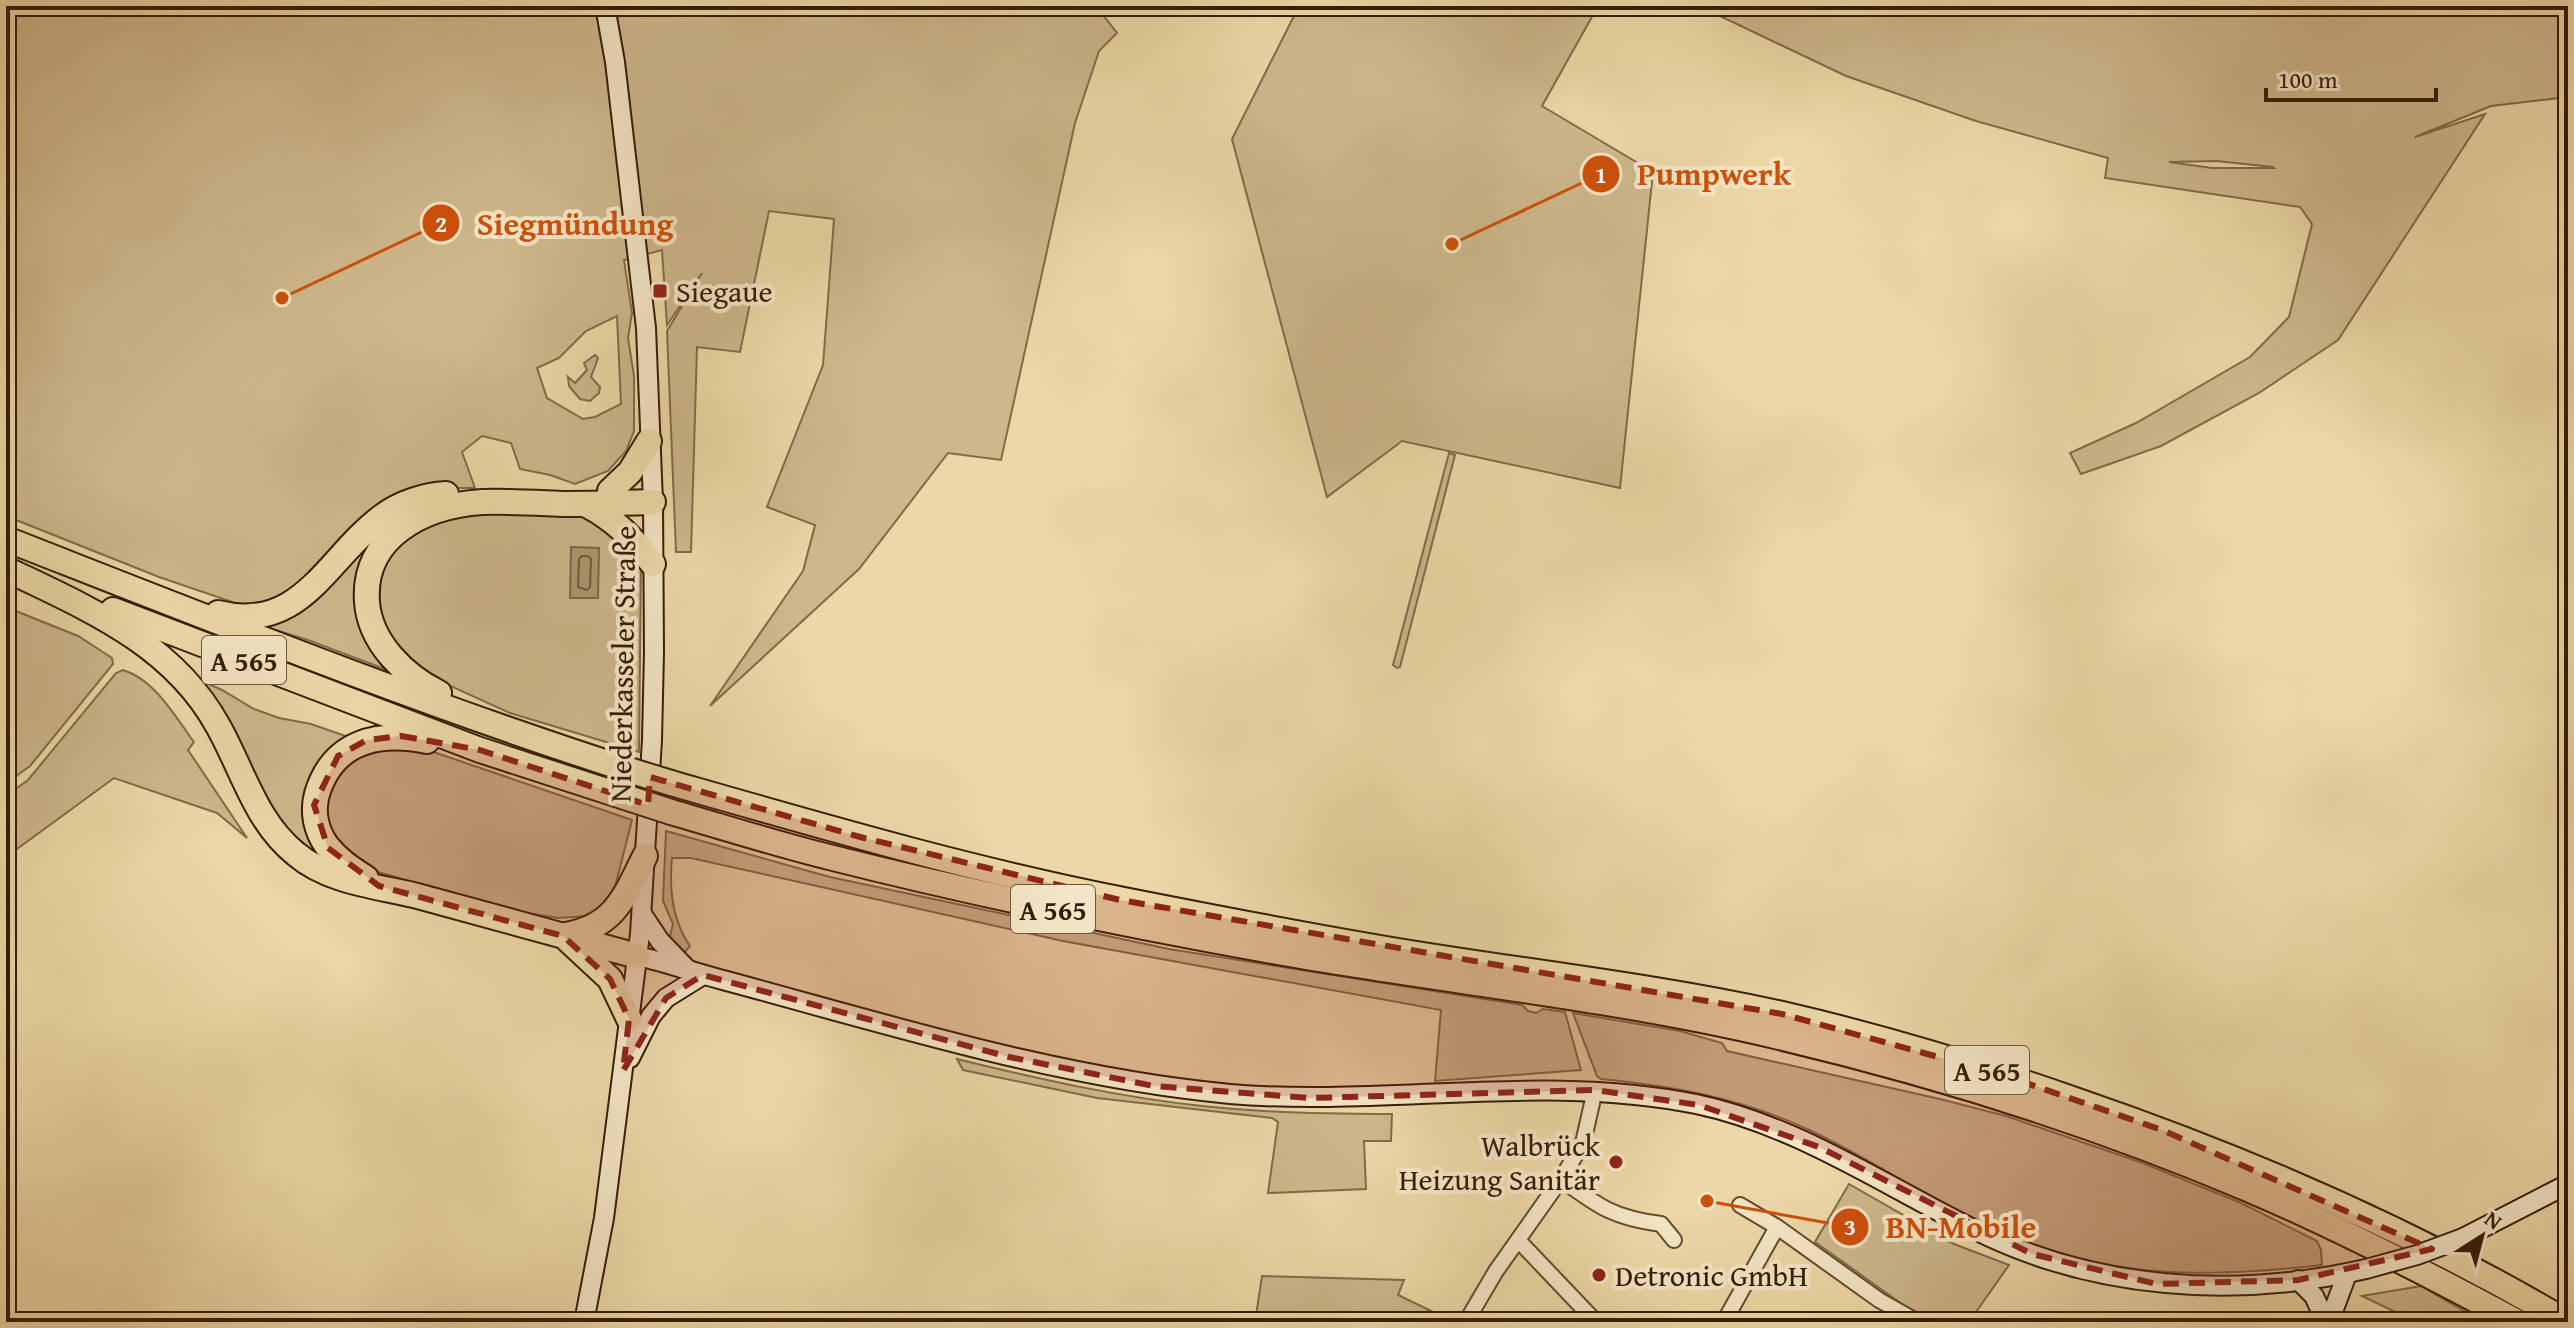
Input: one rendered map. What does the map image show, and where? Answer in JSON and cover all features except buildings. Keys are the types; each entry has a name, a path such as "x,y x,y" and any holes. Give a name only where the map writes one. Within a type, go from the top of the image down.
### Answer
{"highway":[{"path":"610,491 630,472 649,441"},
{"path":"156,597 232,616 254,616 281,609 305,595 382,516 403,504 437,495 610,491 653,496"},
{"path":"524,736 417,682 390,656 376,633 367,605 370,565 381,547 396,532 437,511 481,502 585,504 653,496"},
{"path":"585,504 609,516 628,532 653,564"},
{"name":"A 565","path":"6,539 306,656 524,736 671,783 864,838 1120,900 1396,951 1652,990 1782,1014 2000,1074 2147,1125 2379,1222 2567,1322"},
{"path":"7,569 122,628 168,663 195,690 218,726 255,805 271,829 296,855 330,876 379,886 637,956"},
{"name":"A 565","path":"7,569 480,750 671,812 824,856 1000,898 1283,953 1629,1008 1774,1036 1887,1064 2136,1145 2251,1190 2517,1322"},
{"path":"379,886 343,863 320,834 314,805 328,767 350,748 367,740 401,736 480,750"},
{"path":"563,936 584,932 605,921 620,906 645,856"},
{"path":"563,936 610,979 629,1019"}],"main road":[{"name":"Niederkasseler Straße","path":"584,1322 604,1218 642,914 652,740 653,496 646,328 615,62 605,6"},
{"path":"642,914 660,941 695,973"},
{"path":"637,956 1009,1057 1154,1086 1310,1098 1542,1089 1595,1090 1699,1105 1759,1122 1819,1147 1976,1231 2032,1254 2091,1272 2157,1284 2246,1286 2347,1274 2417,1255 2463,1238 2568,1184"},
{"path":"623,1071 651,1016 695,973"},
{"path":"2328,1322 2347,1274"},
{"path":"2298,1280 2314,1296 2328,1322"}],"street":[{"path":"1466,1322 1583,1143 1595,1090"},
{"path":"1561,1179 1609,1212 1636,1221 1661,1224 1674,1240"},
{"path":"1740,1205 1777,1227 1879,1300 1918,1322"},
{"path":"1724,1322 1777,1227"},
{"path":"1518,1240 1596,1322"}],"highlighted area":[{"path":"401,736 480,750 648,805 650,777 864,838 1120,900 1782,1014 2000,1074 2162,1130 2432,1249 2298,1280 2157,1284 2032,1254 1819,1147 1699,1105 1595,1090 1310,1098 1154,1086 1009,1057 703,975 666,998 623,1071 629,1019 610,979 563,936 379,886 328,848 314,805 338,756 367,740"}],"shaded area":[{"path":"6,6 1210,6 1100,11 1117,33 1099,51 1075,123 1001,460 948,453 859,569 710,706 803,571 815,525 767,507 823,365 834,219 769,211 740,352 697,347 691,552 676,552 667,331 702,273 667,325 662,250 624,260 632,313 628,338 634,376 634,431 626,451 608,471 575,484 520,469 511,443 482,436 462,452 475,488 444,488 271,604 244,606 159,577 6,516","holes":["617,316 621,404 595,417 583,419 547,398 537,368 559,358 586,331"]},
{"path":"1299,6 1598,6 1542,106 1653,172 1620,488 1402,441 1327,497 1232,139"},
{"path":"1699,6 2568,6 2568,97 2491,106 2415,137 2485,114 2338,340 2259,393 2161,446 2081,474 2070,453 2136,423 2250,357 2289,317 2312,224 2300,207 2105,178 2108,158 1976,121 1846,76","holes":["2216,161 2273,167 2212,168 2169,162"]},
{"path":"595,355 598,358 591,377 600,387 599,393 590,401 580,399 569,386 568,377 575,383 587,370 584,363"},
{"path":"1449,453 1455,455 1400,667 1397,668 1393,665"},
{"path":"560,512 594,516 641,563 639,752 510,713 435,679 402,656 386,634 374,591 376,577 403,533 459,514"},
{"path":"387,527 361,572 395,673 250,622"},
{"path":"6,607 78,636 112,658 113,664 30,766 6,783"},
{"path":"123,670 145,682 171,710 194,742 188,750 247,838 217,813 114,778 6,857 6,796 28,780 116,673"},
{"path":"195,678 254,709 354,739 322,767 330,864 302,846 281,824"},
{"path":"381,748 425,749 632,820 614,891 601,909 589,916 558,918 521,912 367,869 351,860 326,823 325,790 347,761"},
{"path":"666,831 830,877 1169,949 1522,1005 1536,1013 1543,1009 1565,1012 1581,1070 1435,1081 1441,1010 1063,941 691,858 672,858 673,904 679,926 690,946 685,952 669,940 673,924 663,901"},
{"path":"1573,1013 1680,1031 1722,1043 1727,1051 2006,1116 2143,1163 2241,1203 2317,1241 2322,1265 2217,1273 2183,1272 2114,1266 2045,1250 2013,1239 1953,1210 1837,1144 1782,1118 1706,1095 1601,1079 1597,1076"},
{"path":"957,1059 1079,1087 1171,1102 1273,1112 1392,1114 1391,1141 1364,1141 1366,1189 1268,1193 1278,1122 1272,1118 1097,1098 963,1070"},
{"path":"1849,1184 1954,1244 2009,1265 1969,1322 1927,1322 1815,1242"},
{"path":"1262,1276 1404,1280 1398,1295 1454,1322 1255,1322"},
{"path":"2421,1286 2483,1322 2416,1322 2362,1296"}],"water":[{"path":"571,547 599,548 598,598 570,598"}],"place":[{"name":"Pumpwerk","path":"1452,244"},
{"name":"Siegaue","path":"660,291"},
{"name":"Siegmündung","path":"282,298"},
{"name":"Walbrück Heizung Sanitär","path":"1616,1162"},
{"name":"BN-Mobile","path":"1707,1201"},
{"name":"Detronic GmbH","path":"1599,1275"}]}
